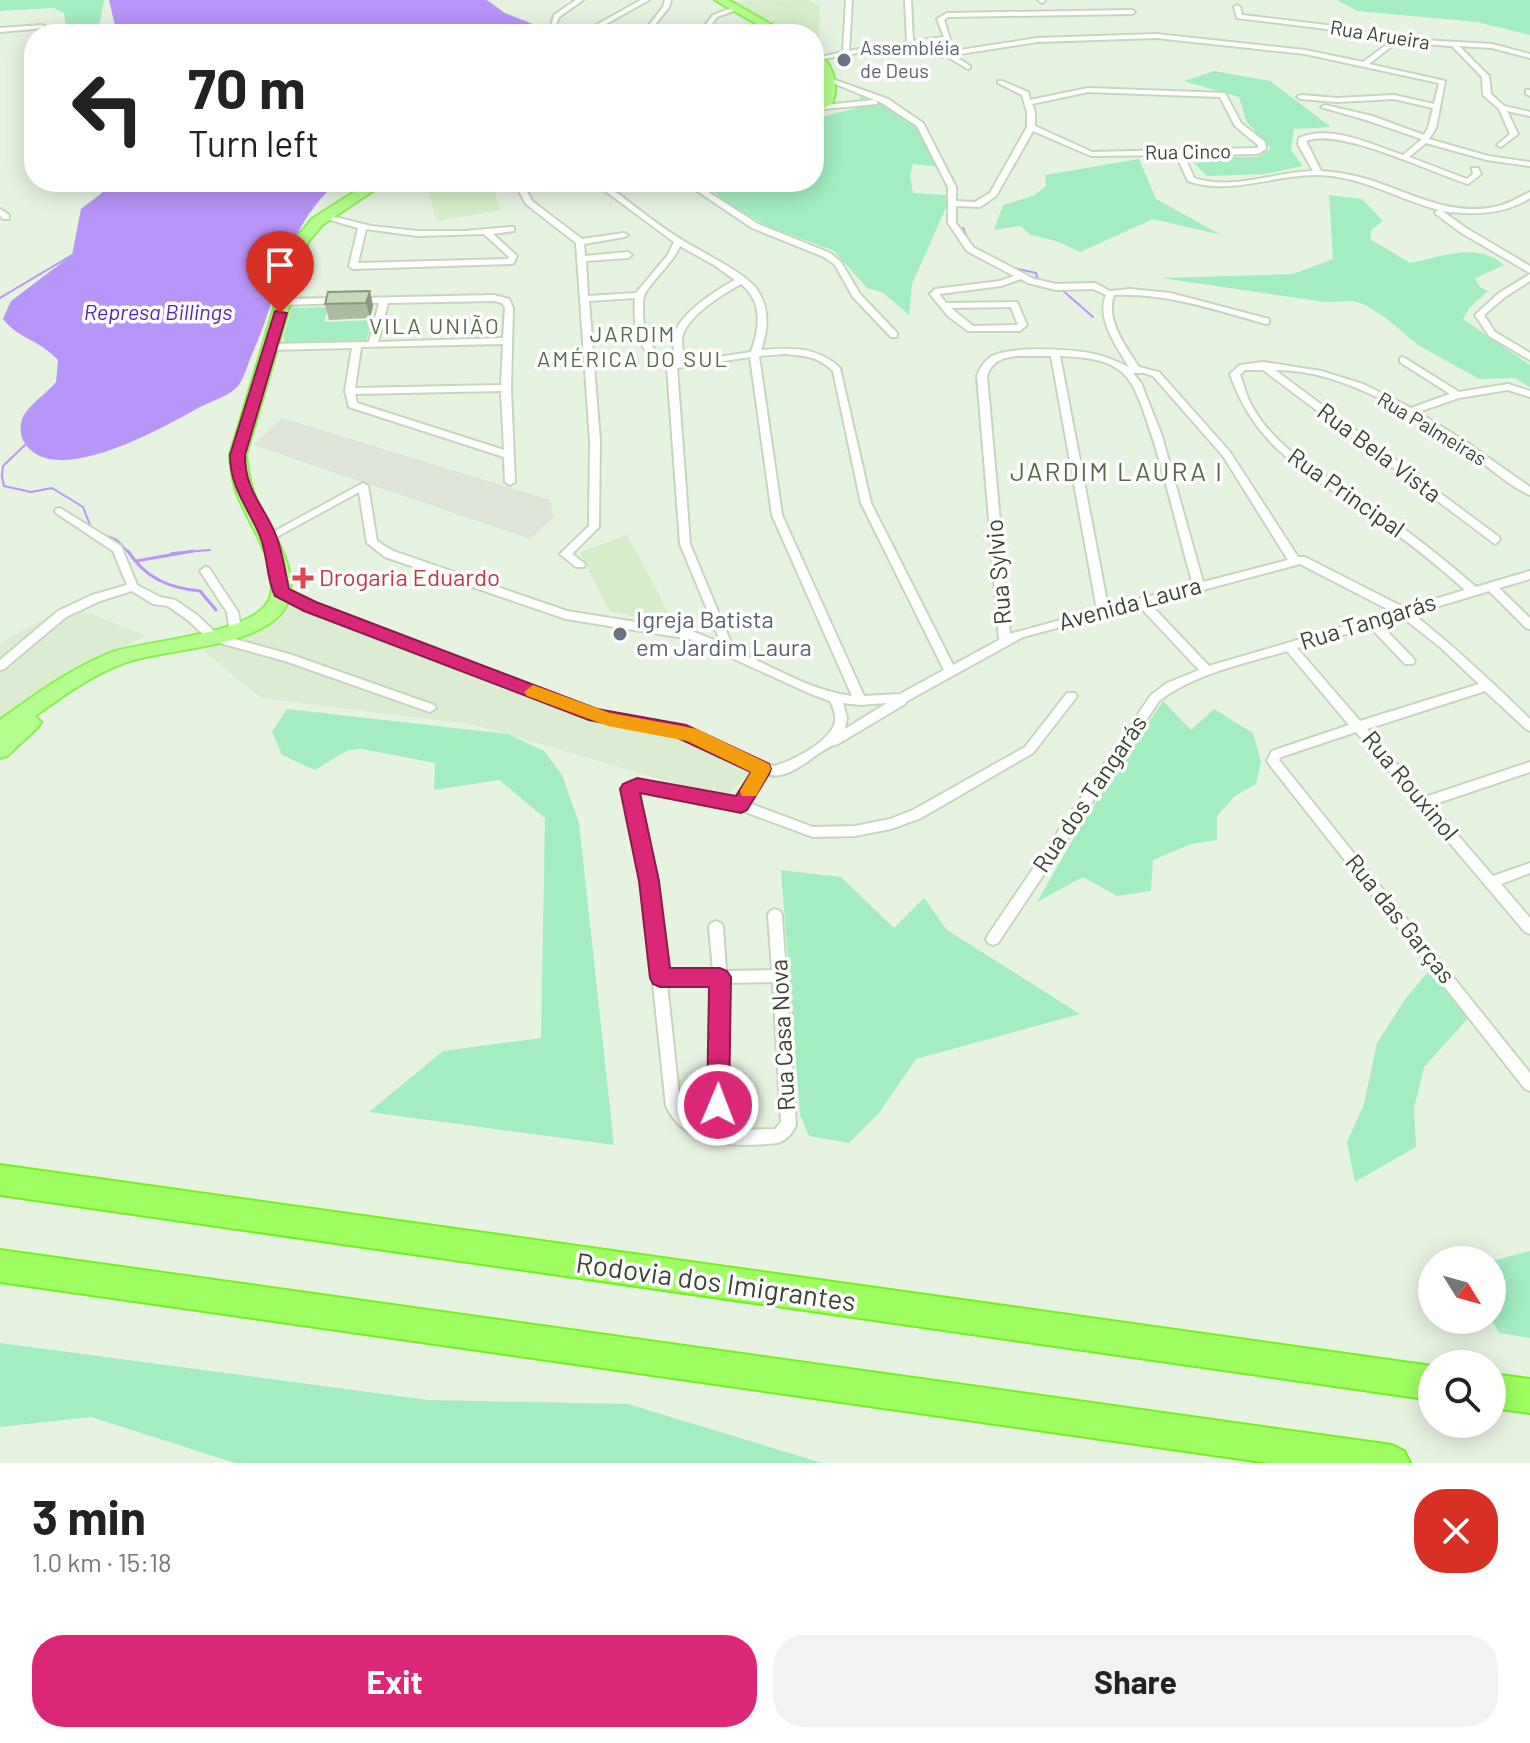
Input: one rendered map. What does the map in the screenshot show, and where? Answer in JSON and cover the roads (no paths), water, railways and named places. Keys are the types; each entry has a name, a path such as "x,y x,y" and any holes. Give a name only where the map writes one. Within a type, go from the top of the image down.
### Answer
{"highway":[{"name":"Rodovia dos Imigrantes","path":"0,1180 1418,1381"},
{"path":"0,1266 1392,1463"},
{"path":"1506,1393 1530,1396"}],"main road":[{"path":"720,0 763,24"},
{"path":"824,69 830,80 831,97 824,102"},
{"path":"0,730 116,658 138,650 236,633 270,614 279,605 281,592 269,537 241,487 238,455 301,241 326,216 363,192"},
{"path":"0,750 82,677"}],"street":[{"path":"554,24 556,16 580,0"},
{"path":"602,24 646,0"},
{"path":"653,24 668,0"},
{"path":"846,52 849,0"},
{"path":"908,0 910,44"},
{"path":"1095,3 1101,13"},
{"name":"Rua Arueira","path":"1237,7 1239,17 1343,29 1387,40 1492,46 1530,56"},
{"path":"708,24 713,17 734,9"},
{"path":"824,56 948,38 940,19 947,15 1132,12"},
{"path":"0,30 24,28"},
{"path":"891,47 934,55 1037,40 1156,36 1269,47 1340,58 1437,80 1444,85 1425,139 1404,158"},
{"path":"1365,64 1390,45 1387,40"},
{"path":"932,41 968,67"},
{"path":"1455,46 1478,66 1487,81 1487,95 1502,108 1514,134 1501,145"},
{"path":"1394,97 1415,77"},
{"path":"830,80 893,105 920,125 949,178 952,223 968,247 1017,273 1018,277"},
{"path":"952,203 975,205 989,198 1031,127 1029,102 1020,90 1000,82"},
{"name":"Rua Cinco","path":"1029,102 1088,90 1222,95 1238,124 1262,144 1262,149 1258,152 1091,154 1031,127"},
{"path":"1301,97 1337,100 1394,97 1436,107"},
{"path":"824,108 864,101 893,105"},
{"path":"1325,107 1369,118 1487,158 1530,164"},
{"path":"1502,108 1530,114"},
{"path":"1318,173 1302,144 1302,140 1309,135 1337,138 1468,182 1477,174 1475,170"},
{"path":"1178,151 1191,179 1199,183 1230,183 1318,173 1353,177 1437,209 1468,213 1518,203 1530,194"},
{"path":"524,192 529,202 580,242 624,235"},
{"path":"611,192 678,241 742,280 753,289 762,307 762,334 754,356 777,515 860,701"},
{"path":"703,192 767,233 794,240 827,255 838,264 856,295 894,335"},
{"path":"1518,203 1530,208"},
{"path":"1437,209 1463,230 1530,270"},
{"path":"326,216 363,226 429,234 511,229"},
{"path":"363,226 353,266 511,261 513,256 486,232"},
{"path":"678,241 671,257 639,295 639,331 643,343 657,358 677,366 806,352 825,357 837,370 867,505 950,670"},
{"path":"580,242 595,441 594,527 565,554 580,564"},
{"path":"581,259 628,255"},
{"path":"944,306 1014,304 1023,325 1020,328 971,329 944,306 935,295 938,291 1001,283 1018,277 1060,287 1095,286 1111,293 1132,292 1178,299 1266,321"},
{"path":"1530,277 1479,315 1492,334 1530,357"},
{"path":"729,649 685,544 677,366 683,358 677,341 682,326 717,294 742,280"},
{"path":"1111,293 1107,301 1109,316 1141,388 1198,584"},
{"path":"586,299 639,295"},
{"path":"283,302 501,299 509,308 506,388 510,482"},
{"path":"373,345 384,300"},
{"path":"269,347 509,341"},
{"path":"357,345 350,401 361,409 509,455"},
{"name":"Rua Sylvio","path":"1005,640 983,370 995,358 1009,353 1092,355 1156,374 1217,442 1294,560"},
{"path":"1237,353 1243,367 1268,365"},
{"path":"1055,354 1103,611"},
{"path":"1403,360 1457,395"},
{"name":"Rua Palmeiras","path":"1268,365 1302,368 1355,385 1409,412 1530,492"},
{"name":"Rua Bela Vista","path":"1268,365 1495,540"},
{"name":"Rua Principal","path":"1243,367 1235,377 1256,417 1276,442 1318,477 1434,556 1473,591"},
{"path":"1409,412 1457,395 1513,387 1530,394"},
{"path":"350,391 506,388"},
{"name":"Avenida Laura","path":"269,537 363,486 372,543 389,554 566,615 670,630 729,649 835,698 860,701 892,700 911,695 1005,640 1198,584 1294,560"},
{"path":"60,511 117,549 133,587 157,601 171,603 213,637 288,658 430,708"},
{"path":"1294,560 1315,565 1403,612 1489,685 1530,726"},
{"path":"205,571 232,612 236,633"},
{"name":"Rua Tangarás","path":"1207,671 1530,575"},
{"path":"1490,586 1530,625"},
{"path":"0,666 62,614 96,598 133,587"},
{"path":"281,592 310,606 595,715 680,730 767,770 789,767 911,695"},
{"path":"1141,601 1207,671"},
{"path":"1371,621 1409,661"},
{"name":"Rua Rouxinol","path":"1289,646 1530,928"},
{"name":"Rua dos Tangarás","path":"993,939 1155,698 1171,686 1207,671"},
{"path":"1359,726 1489,685"},
{"path":"767,770 741,805 813,832 855,831 891,824 917,814 1029,750 1071,696"},
{"path":"820,748 841,723 835,698"},
{"name":"Rua das Garças","path":"1359,726 1276,754 1275,765 1396,912 1530,1084"},
{"path":"1425,802 1530,767"},
{"name":"Rua Casa Nova","path":"741,805 637,785 630,788 649,881 673,1106 686,1122 717,1137 778,1136 789,1125 775,915"},
{"path":"1491,882 1530,868"},
{"path":"716,927 720,977 717,1137"},
{"path":"660,978 780,976"}],"water":[{"path":"109,0 487,0 505,13 533,24 115,24"},
{"name":"Represa Billings","path":"103,192 328,192 294,240 244,376 234,390 136,440 82,458 57,460 37,455 23,440 21,429 26,412 56,382 58,360 3,319 11,301 72,255 81,209"}],"waterway":[{"path":"963,228 970,245 981,252"},
{"path":"0,298 72,255"},
{"path":"1009,267 1036,273 1038,280"},
{"path":"1060,288 1093,317"},
{"path":"2,475 3,466 25,445"},
{"path":"2,476 4,486 31,492 52,488 83,507 92,530"},
{"path":"99,533 117,540 129,553"},
{"path":"189,552 210,550"},
{"path":"128,551 150,575 168,584 200,591 216,610"},
{"path":"136,561 189,552"},
{"path":"172,553 189,552"}],"place":[{"name":"Assembléia de Deus","path":"844,60"},
{"name":"Drogaria Eduardo","path":"303,578"},
{"name":"Igreja Batista em Jardim Laura","path":"620,634"}],"district":[{"name":"VILA UNIÃO","path":"435,326"},
{"name":"JARDIM AMÉRICA DO SUL","path":"633,346"},
{"name":"JARDIM LAURA I","path":"1117,472"}]}
